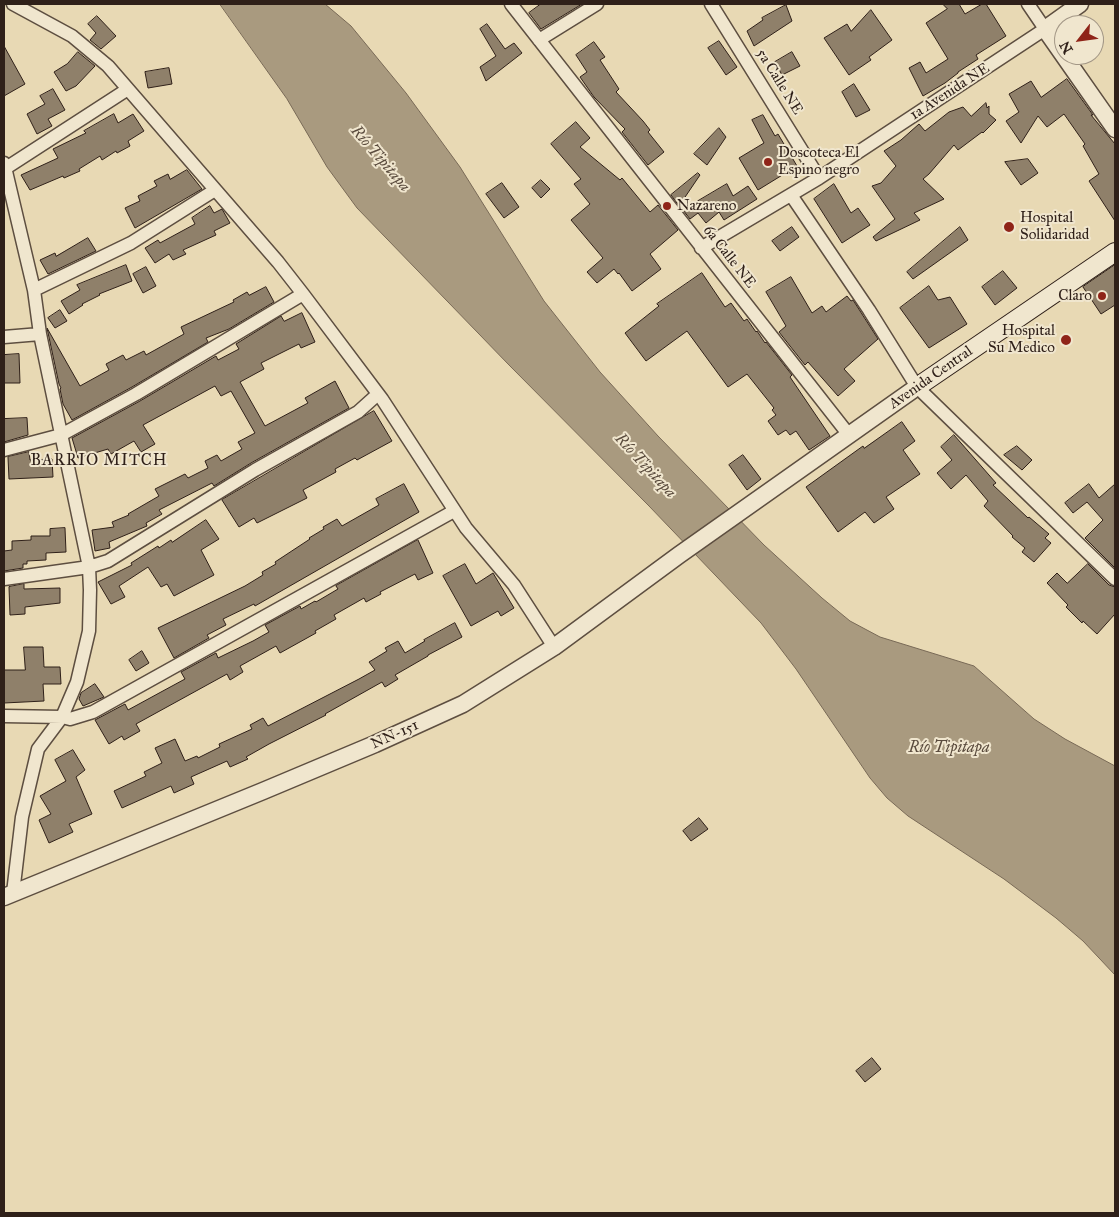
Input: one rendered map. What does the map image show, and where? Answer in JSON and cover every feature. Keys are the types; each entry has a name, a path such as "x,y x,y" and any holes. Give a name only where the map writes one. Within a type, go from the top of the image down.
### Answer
{"main road":[{"name":"Avenida Central","path":"916,387 1115,252"}],"street":[{"path":"13,4 72,36 108,66 303,294 378,394 466,528 514,585 554,647"},
{"name":"6a Calle NE","path":"511,4 849,435"},
{"path":"539,40 597,4"},
{"name":"5a Calle NE","path":"711,4 819,178"},
{"path":"1028,4 1115,129"},
{"name":"1a Avenida NE","path":"701,248 819,178 1045,30 1080,4"},
{"path":"8,895 22,817 38,749 62,717 78,682 89,631 90,590 89,567 40,334 34,290 5,165 128,89"},
{"path":"34,290 131,243 215,190"},
{"path":"791,195 869,310 916,387 1115,579"},
{"path":"4,450 61,435 136,394 303,294"},
{"path":"4,338 40,334"},
{"name":"Avenida Central","path":"748,505 916,387"},
{"path":"4,579 89,567 108,561 256,470 358,412 378,394"},
{"name":"NN-151","path":"8,895 263,791 463,704 554,647 748,505"},
{"path":"4,716 62,717 70,719 93,712 454,511"}],"water":[{"name":"Río Tipitapa","path":"220,4 325,4 351,26 406,93 460,167 544,301 600,372 658,436 764,545 850,621 880,637 974,666 1034,719 1065,739 1115,766 1115,975 1083,941 1056,918 1004,879 908,816 887,798 870,778 796,669 761,623 357,208 327,167 287,99"}],"building":[{"path":"541,4 582,4 541,29 529,13"},
{"path":"943,4 959,4 965,14 982,4 986,4 1006,36 976,55 978,59 945,83 923,96 909,68 920,62 926,73 948,59 926,23 947,9"},
{"path":"786,5 792,21 754,46 747,31 763,20 762,18"},
{"path":"871,10 892,40 869,57 871,60 849,75 824,38 847,24 851,31"},
{"path":"97,16 116,36 101,49 90,40 96,33 88,24"},
{"path":"487,24 505,49 514,43 522,53 486,81 480,67 496,56 480,29"},
{"path":"719,41 737,67 726,75 708,48"},
{"path":"594,42 605,57 600,60 619,89 616,92 643,121 650,130 648,132 664,152 648,165 622,132 625,129 594,97 580,77 587,72 576,55"},
{"path":"4,46 25,84 4,96"},
{"path":"78,52 95,66 76,86 66,91 54,72 67,64"},
{"path":"792,52 800,66 782,75 775,62"},
{"path":"169,68 172,84 148,88 145,72"},
{"path":"1067,79 1093,115 1091,115 1115,144 1115,221 1089,181 1099,174 1083,146 1085,144 1064,114 1047,127 1038,116 1021,143 1006,121 1019,112 1009,94 1031,81 1041,97"},
{"path":"854,84 870,110 856,117 842,92"},
{"path":"53,89 65,110 48,119 52,126 37,134 27,114 45,104 40,96"},
{"path":"986,103 987,108 989,106 989,114 996,120 983,133 958,150 954,145 923,179 944,199 914,213 920,220 876,241 873,237 895,219 872,186 881,183 896,166 884,151 901,140 919,124 925,131 949,112 963,107 971,116"},
{"path":"114,114 118,123 133,114 144,131 128,141 130,146 117,153 116,151 102,160 100,156 79,169 80,171 30,190 21,175 58,158 53,149 86,133 84,131"},
{"name":"Doscoteca El Espino negro","path":"763,115 775,136 778,134 797,166 758,190 739,158 764,143 752,120"},
{"path":"576,122 590,138 580,147 620,180 622,178 650,212 658,205 678,230 650,254 661,269 632,291 614,269 597,283 587,272 603,258 571,220 590,204 574,184 581,179 551,144"},
{"path":"719,128 726,137 707,165 694,154"},
{"path":"1028,159 1038,173 1021,185 1005,162"},
{"path":"187,170 202,189 135,228 125,208 140,201 138,196 157,186 154,181 168,174 170,179"},
{"path":"698,173 700,175 679,206 671,195"},
{"path":"541,180 550,189 541,198 532,188"},
{"path":"502,183 519,207 504,218 486,194"},
{"path":"727,184 733,196 748,186 757,199 724,220 719,212 706,223 698,213 690,219 683,210"},
{"path":"834,184 851,213 858,208 870,225 842,243 814,199"},
{"path":"210,206 214,213 222,209 230,223 214,231 216,235 183,250 186,254 173,260 169,254 155,263 145,248 158,240 160,243 195,224 192,218"},
{"path":"792,227 799,237 780,251 772,241"},
{"path":"960,227 968,240 913,279 907,272"},
{"path":"88,238 96,251 48,274 40,260 55,253 56,256"},
{"path":"126,265 132,281 99,294 69,314 61,301 80,290 77,285"},
{"name":"Claro","path":"1115,265 1115,305 1101,314 1083,287"},
{"path":"146,267 156,286 143,293 133,274"},
{"path":"1003,271 1017,288 995,305 982,287"},
{"path":"702,273 725,307 731,303 744,321 747,319 792,375 790,377 830,436 809,450 796,431 790,435 786,430 778,435 768,421 776,415 772,410 774,408 747,374 728,387 687,331 646,361 625,333 659,306 657,304"},
{"path":"791,277 812,313 822,306 826,312 847,296 851,301 853,300 878,339 844,369 855,381 838,396 808,362 805,365 779,332 786,326 766,292"},
{"path":"929,286 938,300 950,297 967,324 929,348 900,308"},
{"path":"266,287 274,302 229,329 206,338 208,342 72,420 63,404 47,328 80,386 109,370 106,364 123,355 126,360 144,351 146,355 184,334 181,327 234,302 233,300 247,292 249,295"},
{"path":"60,310 67,321 55,328 48,318"},
{"path":"302,313 315,342 301,348 299,344 261,363 264,369 240,382 265,426 308,403 305,398 335,381 349,408 214,486 212,483 159,510 162,514 146,523 147,526 109,542 110,548 95,551 92,530 114,527 112,522 129,515 159,496 155,489 185,474 188,478 208,468 205,461 217,455 221,461 242,449 238,442 255,433 231,391 221,396 215,386 143,425 155,444 141,452 134,441 111,454 108,449 78,458 72,438 216,356 218,360 239,349 236,344 281,316 284,321"},
{"path":"19,354 20,383 4,383 4,355"},
{"path":"374,411 392,441 357,460 355,458 335,469 336,472 303,490 307,498 257,523 254,518 239,527 222,500"},
{"path":"27,418 28,435 4,442 4,419"},
{"path":"902,422 915,441 903,450 920,474 886,497 894,509 874,523 865,512 838,532 806,487 863,446 864,448"},
{"path":"954,435 996,483 993,485 1028,518 1049,534 1045,538 1051,543 1034,562 1022,552 1025,548 1012,537 984,506 988,501 966,475 951,489 937,473 952,460 941,447"},
{"path":"1017,446 1032,460 1022,470 1004,455"},
{"path":"29,452 30,460 52,459 53,477 9,479 8,457"},
{"path":"743,455 761,479 747,490 729,465"},
{"path":"404,484 419,512 255,606 254,604 223,619 226,625 207,635 209,638 174,658 158,628 245,586 263,575 262,572 276,564 275,562 324,529 323,527 337,519 342,526 379,505 376,499"},
{"path":"1089,484 1099,498 1115,484 1115,568 1085,538 1103,520 1087,502 1073,513 1065,503"},
{"path":"206,520 219,539 201,550 214,575 174,596 167,584 161,587 148,567 119,586 125,597 111,604 98,582 132,565 131,563 158,546 159,548 171,540 172,542"},
{"path":"65,528 66,552 46,553 46,560 27,561 27,564 23,564 23,568 4,571 4,551 12,550 12,541 31,540 31,536 50,536 50,529"},
{"path":"418,540 433,573 418,580 415,574 380,592 381,594 366,602 364,598 334,615 336,619 315,631 316,633 280,653 276,646 240,666 243,672 230,680 227,674 136,724 140,731 124,740 122,736 109,744 95,720 125,704 128,710 185,679 181,672 216,653 218,658 253,641 269,632 265,625 300,606 301,609 316,602 338,589 336,586"},
{"path":"465,564 476,584 493,573 514,608 501,616 498,611 471,626 443,576"},
{"path":"1088,564 1109,585 1115,587 1115,614 1097,634 1083,621 1082,623 1066,607 1068,605 1047,583 1057,573 1067,583"},
{"path":"24,584 24,589 60,588 60,603 25,607 25,614 10,615 9,587"},
{"path":"455,623 462,637 395,675 398,679 385,687 382,682 326,715 246,757 248,759 230,767 227,761 191,777 194,784 174,793 171,786 122,808 114,791 146,776 144,772 162,763 155,748 175,739 185,761 197,756 198,758 220,747 219,744 252,729 250,725 263,718 268,726 375,670 369,662 387,651 385,648 398,641 405,653"},
{"path":"24,647 43,647 44,667 60,667 61,684 43,684 44,701 4,703 4,670 25,670"},
{"path":"142,651 149,663 136,671 129,660"},
{"path":"95,684 104,697 83,706 79,699 81,693"},
{"path":"73,750 85,770 76,777 92,814 69,824 73,832 49,843 39,820 51,814 40,796 66,781 55,760"},
{"path":"699,818 708,829 691,841 683,831"},
{"path":"872,1058 881,1069 865,1082 856,1071"}],"place":[{"name":"Doscoteca El Espino negro","path":"768,162"},
{"name":"Nazareno","path":"667,206"},
{"name":"Hospital Solidaridad","path":"1009,227"},
{"name":"Claro","path":"1102,296"},
{"name":"Hospital Su Medico","path":"1066,340"}],"district":[{"name":"BARRIO MITCH","path":"99,461"}]}
